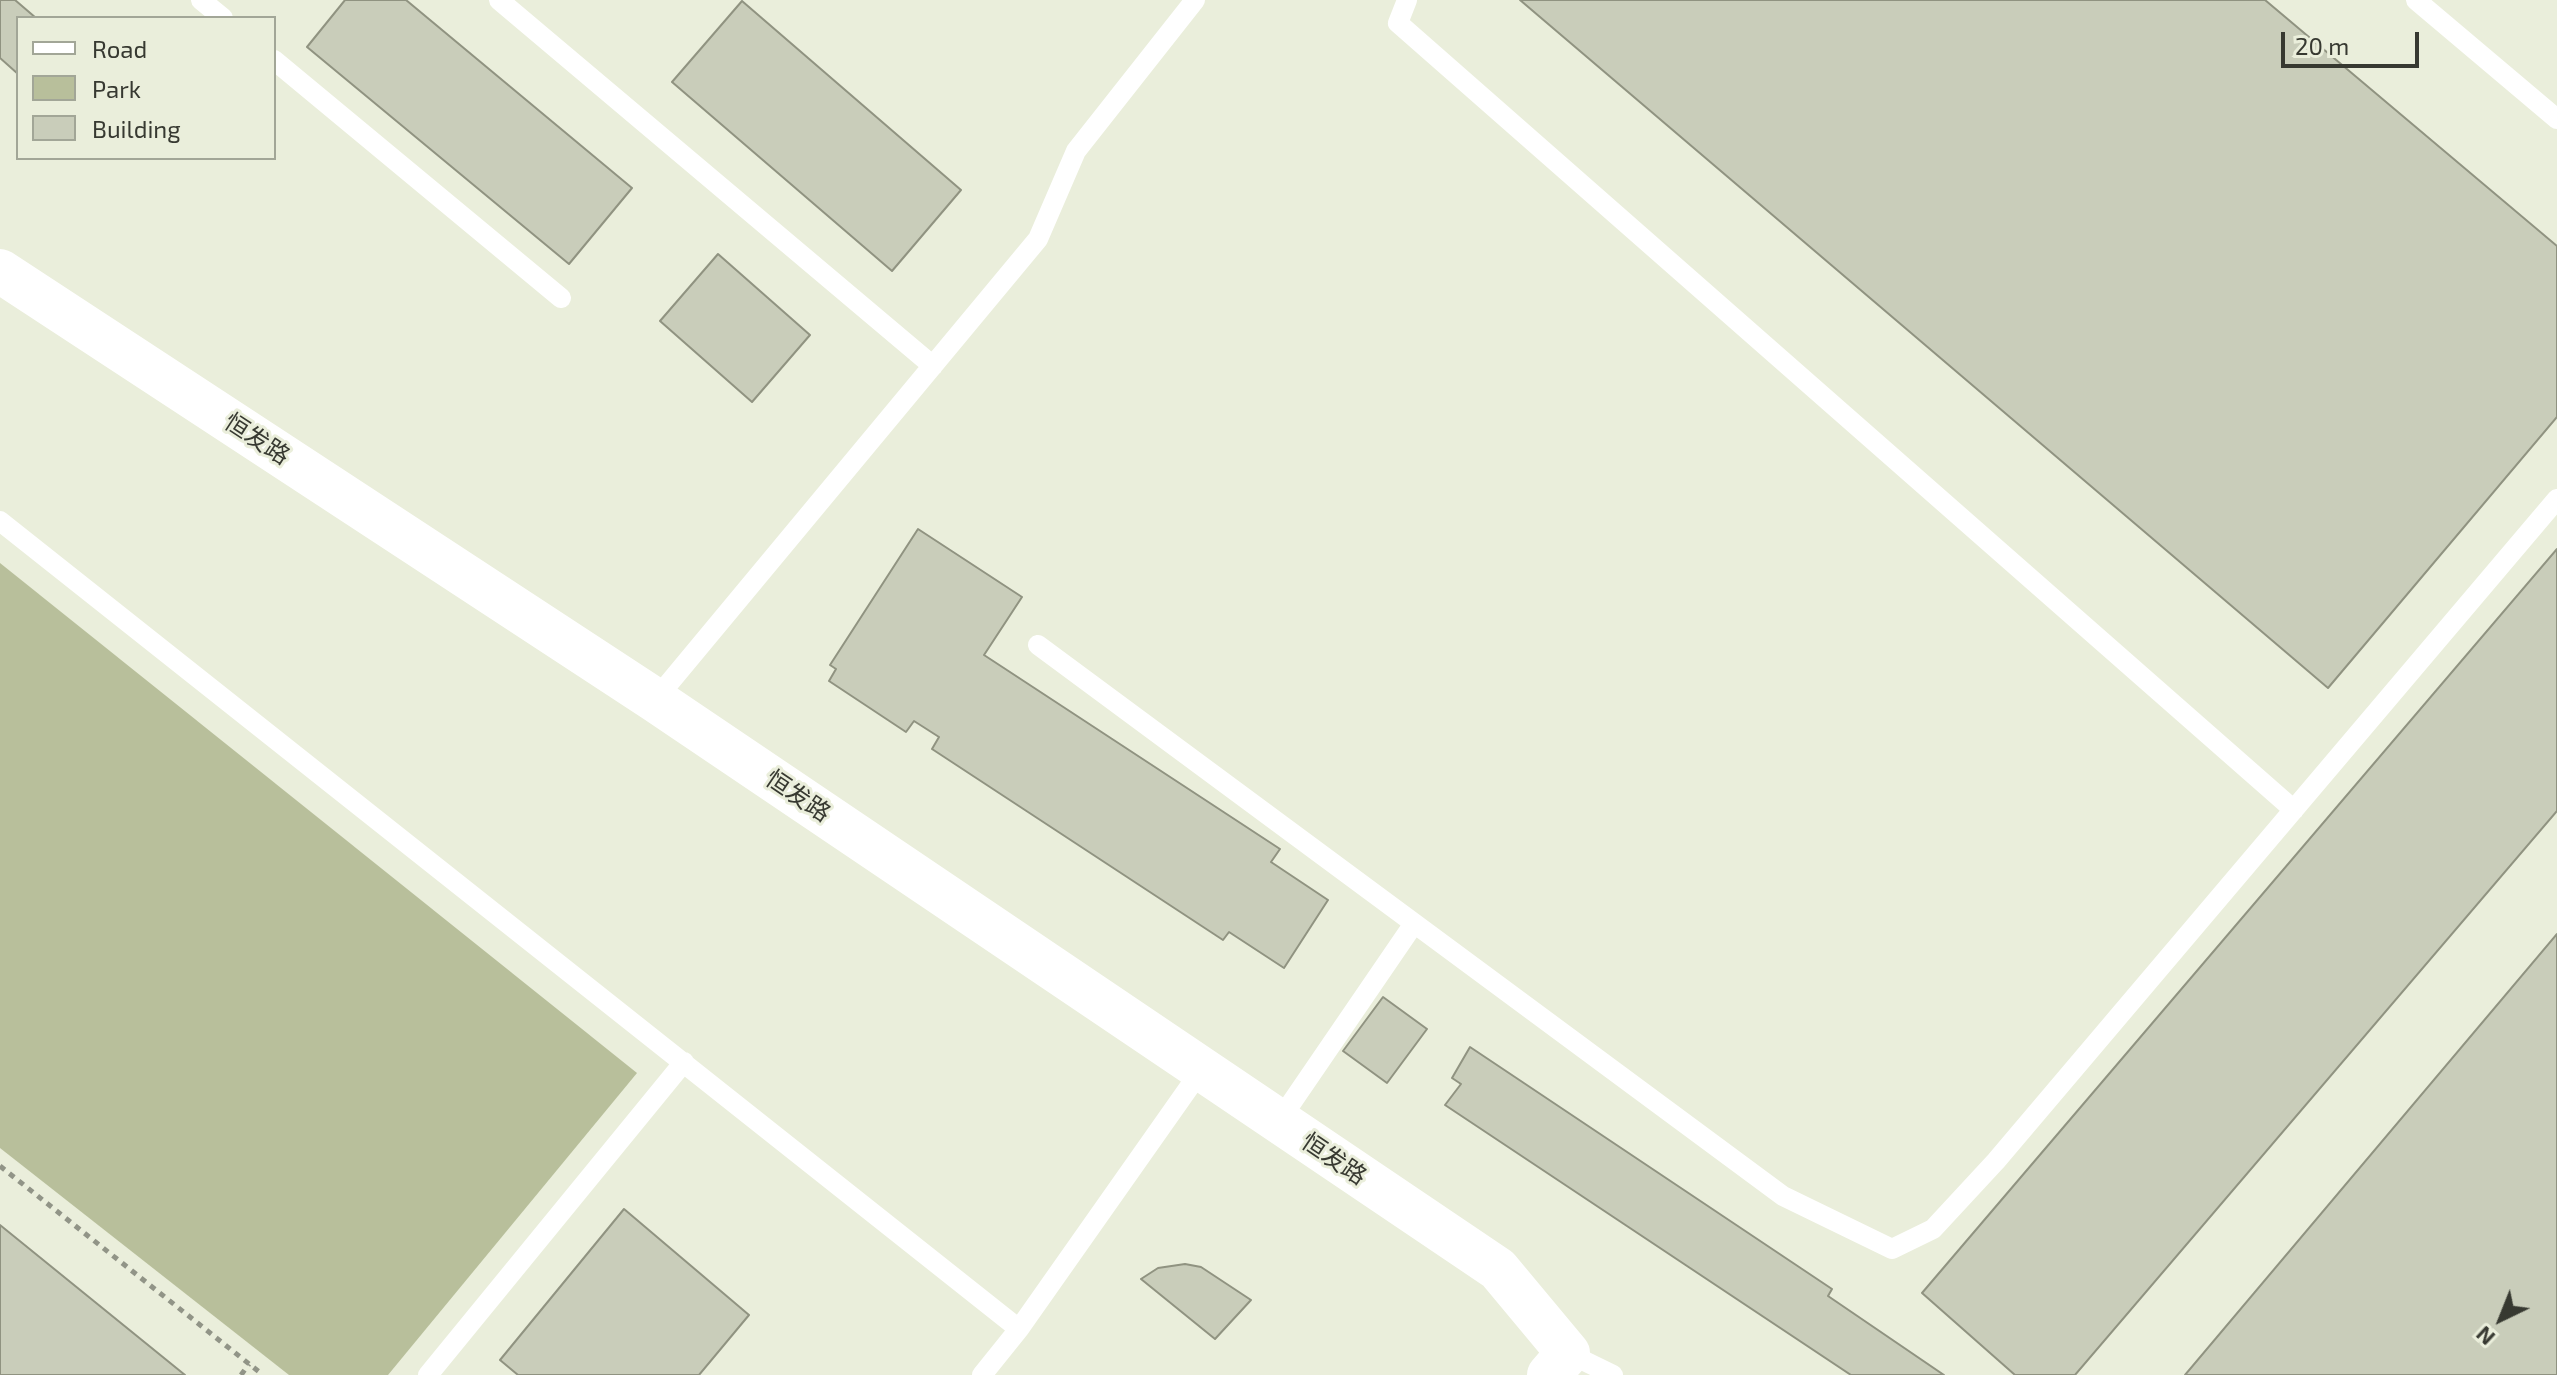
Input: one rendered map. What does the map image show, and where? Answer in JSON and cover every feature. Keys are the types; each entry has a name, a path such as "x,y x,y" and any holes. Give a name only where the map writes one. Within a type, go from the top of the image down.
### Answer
{"street":[{"name":"恒发路","path":"0,271 655,700 1498,1269 1558,1364"}],"lane":[{"path":"201,0 221,16"},
{"path":"499,0 933,366"},
{"path":"655,700 1038,239 1076,151 1195,0"},
{"path":"1407,0 1398,23 2294,810"},
{"path":"2416,0 2557,119"},
{"path":"276,62 561,298"},
{"path":"1038,645 1783,1196 1892,1249 1933,1229 1996,1161 2557,499"},
{"path":"0,521 1019,1329"},
{"path":"1279,1121 1413,925"},
{"path":"428,1375 684,1062"},
{"path":"982,1375 1019,1329 1202,1069"},
{"path":"1558,1364 1613,1375"}],"path":[{"path":"0,1166 263,1375"},
{"path":"241,1375 249,1364"}],"green space":[{"path":"0,563 637,1073 388,1375 289,1375 0,1148"}],"building":[{"path":"0,0 15,0 34,16 16,16 16,72 0,58"},
{"path":"345,0 406,0 632,188 569,264 307,47"},
{"path":"1520,0 2265,0 2557,246 2557,417 2328,688"},
{"path":"742,1 961,190 892,271 672,82"},
{"path":"718,254 810,335 752,402 660,321"},
{"path":"918,529 1022,597 984,655 1280,849 1271,862 1328,900 1284,968 1229,932 1223,940 932,749 939,737 914,721 906,732 829,681 836,669 830,665"},
{"path":"2557,549 2557,811 2075,1375 2015,1375 1922,1293"},
{"path":"2557,934 2557,1375 2185,1375"},
{"path":"1383,997 1427,1029 1387,1083 1343,1051"},
{"path":"1470,1047 1832,1289 1828,1296 1944,1375 1851,1375 1445,1105 1461,1084 1452,1078"},
{"path":"624,1209 749,1315 699,1375 518,1375 500,1360"},
{"path":"0,1225 185,1375 0,1375"},
{"path":"1185,1264 1201,1267 1251,1300 1215,1339 1141,1279 1158,1268"}]}
